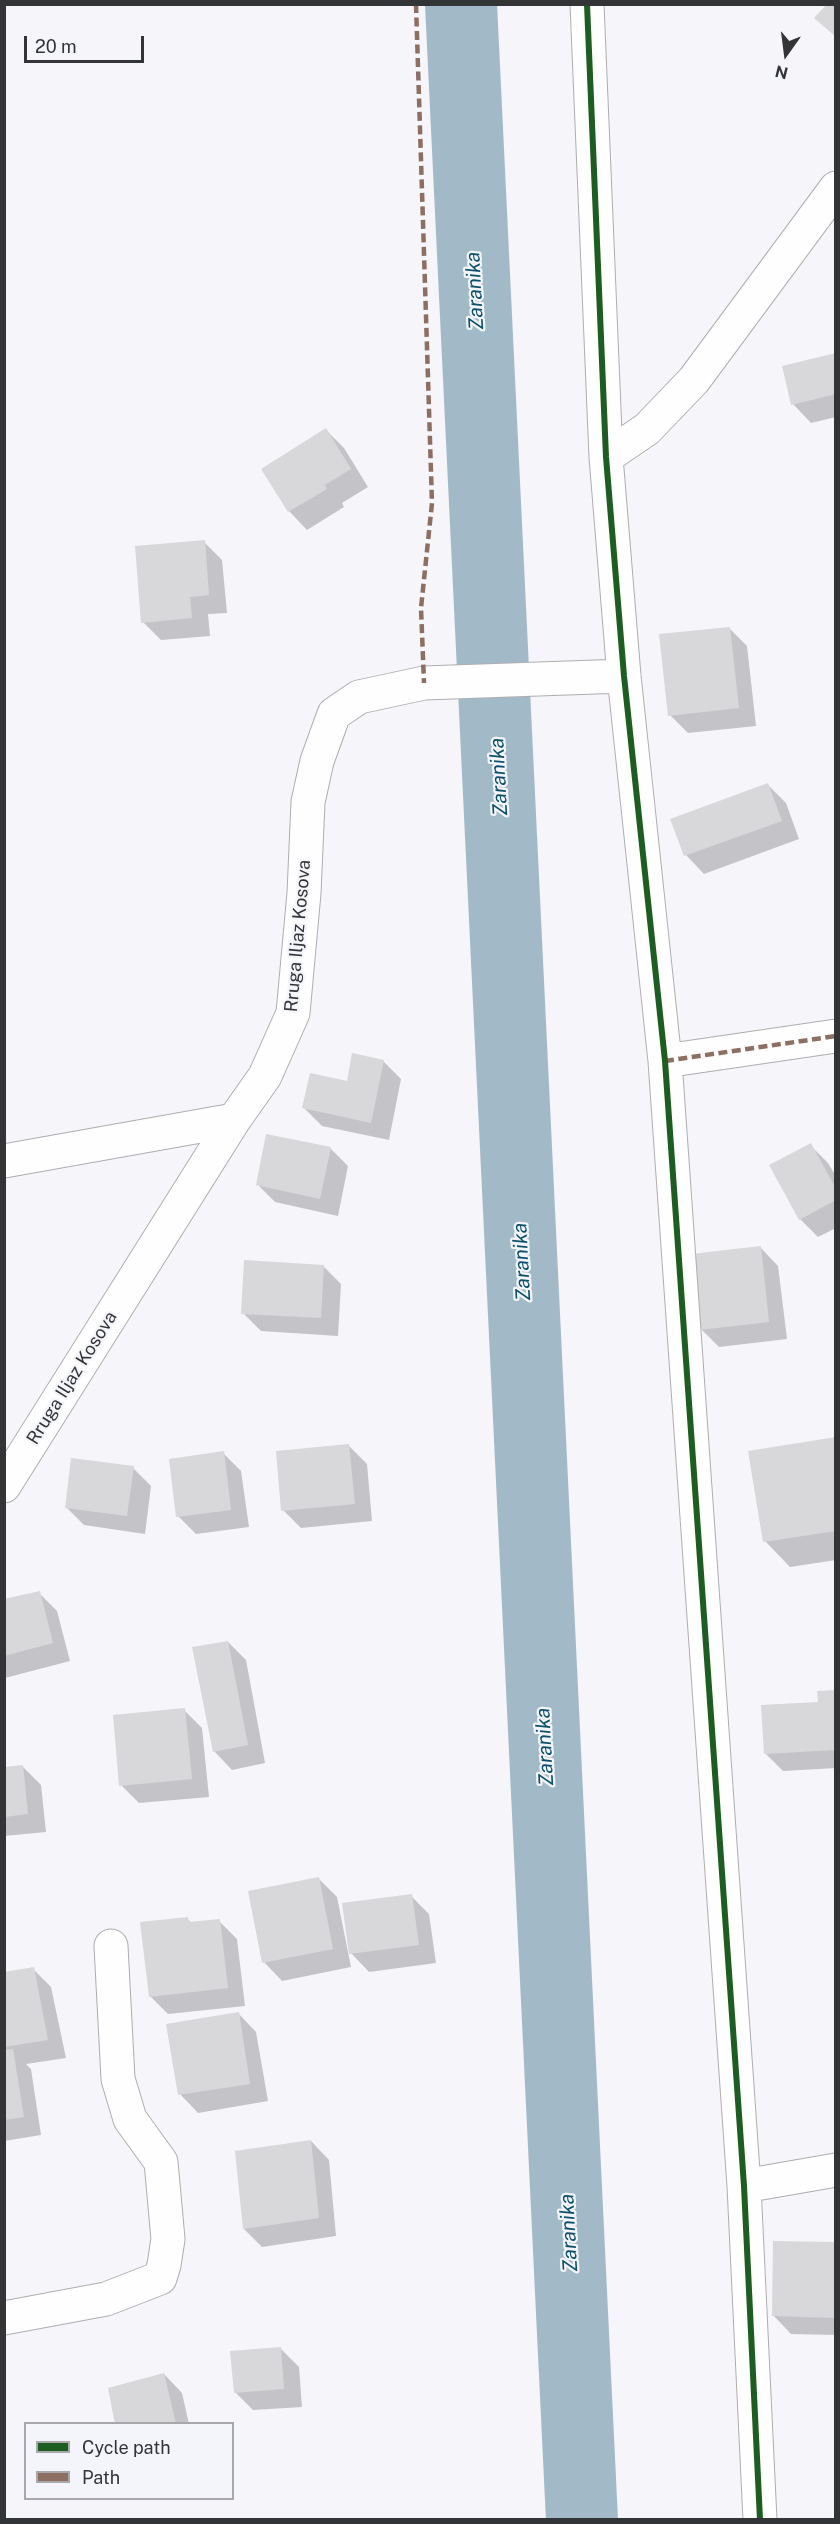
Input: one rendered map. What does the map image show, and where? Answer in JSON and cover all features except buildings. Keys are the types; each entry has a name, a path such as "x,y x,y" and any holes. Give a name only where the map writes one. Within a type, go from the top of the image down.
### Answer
{"street":[{"path":"587,4 606,457 624,676 665,1061 744,2186 760,2520"},
{"path":"606,457 647,429 694,380 836,188"},
{"name":"Rruga Iljaz Kosova","path":"4,1486 234,1120 265,1076 293,1013 304,892 308,802 317,761 334,714 360,698 424,684 624,676"},
{"path":"665,1061 836,1036"},
{"path":"4,1161 234,1120"},
{"path":"4,2318 106,2299 159,2278 164,2265 168,2239 161,2162 130,2119 118,2079 111,1946"},
{"path":"744,2186 836,2170"}],"waterway":[{"name":"Zaranika","path":"461,4 582,2520"}],"marked path":[{"path":"416,4 432,503 421,608 424,683"},
{"path":"665,1061 836,1036"}],"cycle path":[{"path":"587,4 606,457 624,676 665,1061 744,2186 760,2520"}]}
